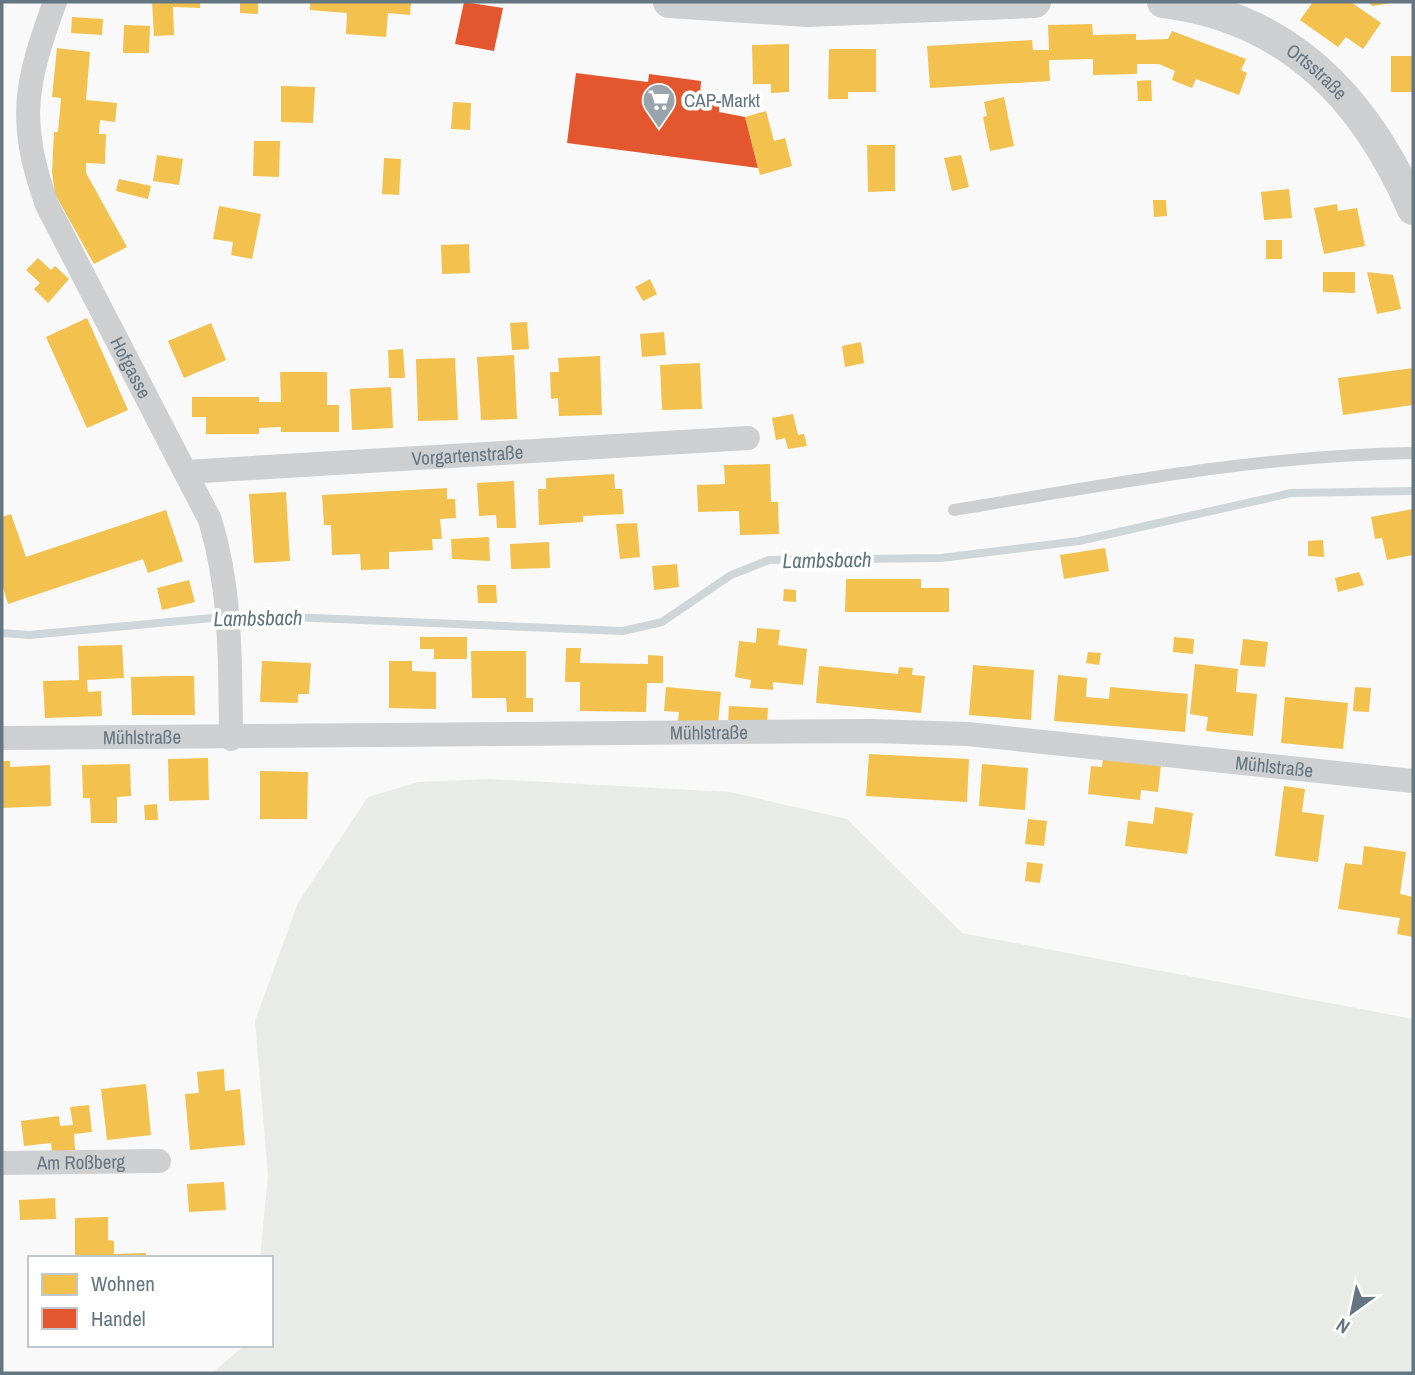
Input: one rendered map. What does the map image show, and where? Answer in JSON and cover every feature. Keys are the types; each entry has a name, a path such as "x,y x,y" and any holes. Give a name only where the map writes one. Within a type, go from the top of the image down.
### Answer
{"street":[{"name":"Hofgasse","path":"55,2 28,90 27,122 34,170 47,205 210,520 223,562 227,595 231,739"},
{"path":"669,2 807,11 1035,2"},
{"name":"Ortsstraße","path":"1163,2 1230,9 1311,63 1366,120 1393,162 1413,209"},
{"name":"Vorgartenstraße","path":"186,472 748,438"},
{"name":"Mühlstraße","path":"2,738 231,739 842,732 968,734 1413,780"},
{"name":"Am Roßberg","path":"2,1163 159,1161"}],"lane":[{"path":"954,510 1286,458 1413,453"}],"shaded area":[{"path":"488,779 730,792 847,819 962,933 1413,1019 1413,1373 212,1373 243,1347 273,1347 273,1256 260,1256 268,1176 255,1021 298,903 368,797 418,782"}],"building: Wohnen":[{"path":"152,2 200,2 200,8 173,7 174,35 154,36"},
{"path":"240,2 258,2 258,14 240,13"},
{"path":"310,2 411,2 410,15 388,13 386,37 346,34 347,13 310,10"},
{"path":"1313,2 1351,2 1381,23 1363,49 1346,37 1338,47 1300,20"},
{"path":"1367,2 1391,2 1391,3 1373,6"},
{"path":"72,17 103,19 102,35 71,33"},
{"path":"1092,24 1093,35 1136,34 1136,40 1168,39 1172,31 1246,59 1241,70 1247,73 1239,95 1196,79 1192,88 1172,80 1175,71 1159,64 1137,64 1137,74 1093,75 1093,59 1049,60 1050,81 930,88 927,46 1032,40 1033,50 1049,50 1048,25"},
{"path":"124,25 150,26 149,53 123,53"},
{"path":"789,44 789,92 771,93 771,84 753,84 752,45"},
{"path":"57,48 90,52 86,100 117,103 115,122 100,120 99,134 106,134 105,164 86,163 86,173 127,247 94,264 55,194 52,172 54,132 58,132 61,98 52,97"},
{"path":"829,49 876,49 876,92 848,92 848,99 828,99"},
{"path":"1391,56 1413,56 1413,92 1391,92"},
{"path":"1151,80 1152,101 1138,101 1137,81"},
{"path":"281,86 315,87 313,123 281,122"},
{"path":"1004,97 1014,146 990,151 983,117 987,116 984,102"},
{"path":"453,102 471,103 470,130 451,129"},
{"path":"766,111 774,141 785,138 792,166 760,175 745,117"},
{"path":"254,141 280,141 279,177 253,176"},
{"path":"867,145 895,145 895,191 868,192"},
{"path":"157,155 183,159 179,185 153,181"},
{"path":"961,155 969,187 952,191 944,158"},
{"path":"384,158 401,159 399,195 382,194"},
{"path":"119,179 151,186 148,199 116,191"},
{"path":"1289,189 1292,218 1264,220 1261,192"},
{"path":"1153,200 1166,200 1167,216 1154,217"},
{"path":"1337,204 1338,211 1357,208 1365,246 1324,254 1314,208"},
{"path":"219,206 261,214 252,259 231,255 233,242 213,239"},
{"path":"1266,240 1282,240 1282,259 1266,259"},
{"path":"469,244 470,273 442,274 441,245"},
{"path":"38,258 51,270 55,266 69,279 48,303 34,289 40,283 26,270"},
{"path":"1323,272 1355,272 1355,293 1323,292"},
{"path":"1367,272 1393,275 1401,309 1377,314"},
{"path":"650,279 657,294 643,301 635,287"},
{"path":"87,318 128,410 87,428 46,337"},
{"path":"527,322 529,349 512,350 510,323"},
{"path":"211,323 226,360 184,378 168,341"},
{"path":"664,332 666,355 642,357 640,334"},
{"path":"861,342 864,363 845,367 842,346"},
{"path":"403,349 405,378 389,378 388,350"},
{"path":"514,355 517,419 481,420 477,357"},
{"path":"600,356 602,415 559,416 558,398 551,399 550,372 559,372 558,358"},
{"path":"455,358 458,420 418,421 416,359"},
{"path":"700,363 702,409 662,410 660,365"},
{"path":"1413,368 1413,405 1343,415 1338,378"},
{"path":"280,372 327,372 327,405 339,405 339,432 281,432 281,427 259,428 259,434 206,434 206,417 192,417 192,397 259,397 259,402 281,402"},
{"path":"391,387 393,428 352,430 350,389"},
{"path":"793,414 798,435 804,434 807,446 788,449 785,438 776,440 772,418"},
{"path":"770,464 771,502 778,502 779,534 740,535 739,511 698,512 697,485 725,484 724,465"},
{"path":"614,474 615,489 622,489 624,514 583,516 583,522 539,525 538,489 546,489 546,478"},
{"path":"514,481 516,528 497,528 496,515 479,516 477,483"},
{"path":"447,488 447,499 455,499 456,518 440,519 442,539 432,539 433,550 389,552 389,569 361,570 360,554 332,555 331,525 324,525 322,495"},
{"path":"286,492 290,561 254,563 249,494"},
{"path":"1413,509 1413,555 1387,560 1382,538 1375,539 1371,517"},
{"path":"166,510 183,561 148,573 143,559 8,604 2,584 2,517 11,514 26,557"},
{"path":"637,523 640,557 620,559 616,524"},
{"path":"489,537 490,561 452,559 451,539"},
{"path":"1323,540 1324,557 1308,556 1308,541"},
{"path":"549,542 550,568 511,569 510,544"},
{"path":"1105,548 1109,571 1064,579 1060,555"},
{"path":"677,564 679,587 654,590 652,566"},
{"path":"1359,572 1364,585 1338,592 1335,578"},
{"path":"846,579 921,579 921,588 949,588 949,612 845,612"},
{"path":"189,580 195,602 162,610 157,588"},
{"path":"477,585 496,585 497,603 478,603"},
{"path":"784,589 796,590 796,602 783,601"},
{"path":"757,628 780,630 778,645 807,649 803,685 773,682 773,690 750,688 751,680 735,677 739,641 756,643"},
{"path":"420,637 467,637 467,659 434,659 434,649 420,649"},
{"path":"1174,637 1194,639 1193,654 1173,652"},
{"path":"1243,639 1268,642 1265,667 1240,665"},
{"path":"122,645 124,678 87,680 88,692 101,691 102,716 45,718 43,681 79,680 78,646"},
{"path":"566,648 581,648 580,663 648,664 648,655 663,656 663,683 647,683 646,712 580,711 580,682 565,682"},
{"path":"471,651 526,651 526,698 533,698 533,712 507,712 506,698 472,698"},
{"path":"1088,652 1101,653 1099,665 1086,663"},
{"path":"262,661 311,663 309,694 298,694 298,703 260,702"},
{"path":"389,661 412,661 412,671 436,672 436,709 389,708"},
{"path":"1195,664 1238,669 1236,692 1257,694 1253,736 1206,731 1208,717 1190,714"},
{"path":"973,665 1034,670 1031,720 969,715"},
{"path":"819,666 898,674 899,667 913,668 912,675 925,676 921,713 816,703"},
{"path":"1058,675 1087,678 1086,697 1109,699 1110,687 1188,694 1185,732 1054,721"},
{"path":"194,676 195,715 132,715 131,677"},
{"path":"666,687 721,692 718,724 678,721 679,712 664,711"},
{"path":"1355,687 1371,688 1369,712 1353,711"},
{"path":"1285,697 1348,703 1343,749 1281,743"},
{"path":"729,706 768,708 767,725 728,723"},
{"path":"869,754 969,759 967,802 866,796"},
{"path":"208,758 209,800 169,801 168,759"},
{"path":"1103,758 1161,765 1158,792 1141,790 1140,800 1088,794 1091,766 1102,767"},
{"path":"2,761 10,761 10,767 50,765 51,806 2,808"},
{"path":"130,764 131,796 117,797 117,823 91,823 90,798 83,798 82,765"},
{"path":"982,764 1028,768 1025,810 979,806"},
{"path":"260,771 308,772 307,819 260,819"},
{"path":"1284,786 1305,789 1302,812 1324,815 1318,862 1275,856"},
{"path":"157,804 158,820 145,820 144,805"},
{"path":"1155,807 1193,813 1187,854 1125,846 1128,821 1153,824"},
{"path":"1028,819 1047,821 1044,846 1025,844"},
{"path":"1364,846 1406,852 1400,894 1413,897 1413,937 1397,934 1400,918 1338,909 1345,863 1362,865"},
{"path":"1027,862 1043,864 1040,883 1025,881"},
{"path":"224,1069 225,1091 240,1089 245,1145 190,1150 185,1094 199,1093 197,1072"},
{"path":"146,1084 151,1135 107,1140 101,1089"},
{"path":"89,1105 92,1132 74,1134 75,1150 52,1153 51,1143 24,1146 21,1121 59,1116 60,1126 73,1125 70,1107"},
{"path":"224,1182 226,1210 189,1212 187,1184"},
{"path":"55,1198 56,1219 20,1220 19,1200"},
{"path":"108,1217 108,1240 114,1241 114,1254 146,1253 146,1256 75,1256 75,1218"}],"building: Handel":[{"path":"464,2 503,8 494,51 455,44"},
{"name":"CAP-Markt","path":"576,73 648,82 649,74 701,81 700,97 721,100 719,112 745,117 758,168 567,143"}],"waterway":[{"name":"Lambsbach","path":"2,633 29,635 245,615 623,631 662,622 731,575 769,560 941,558 1079,541 1291,493 1413,491"}],"place":[{"name":"CAP-Markt","path":"659,130"}]}
